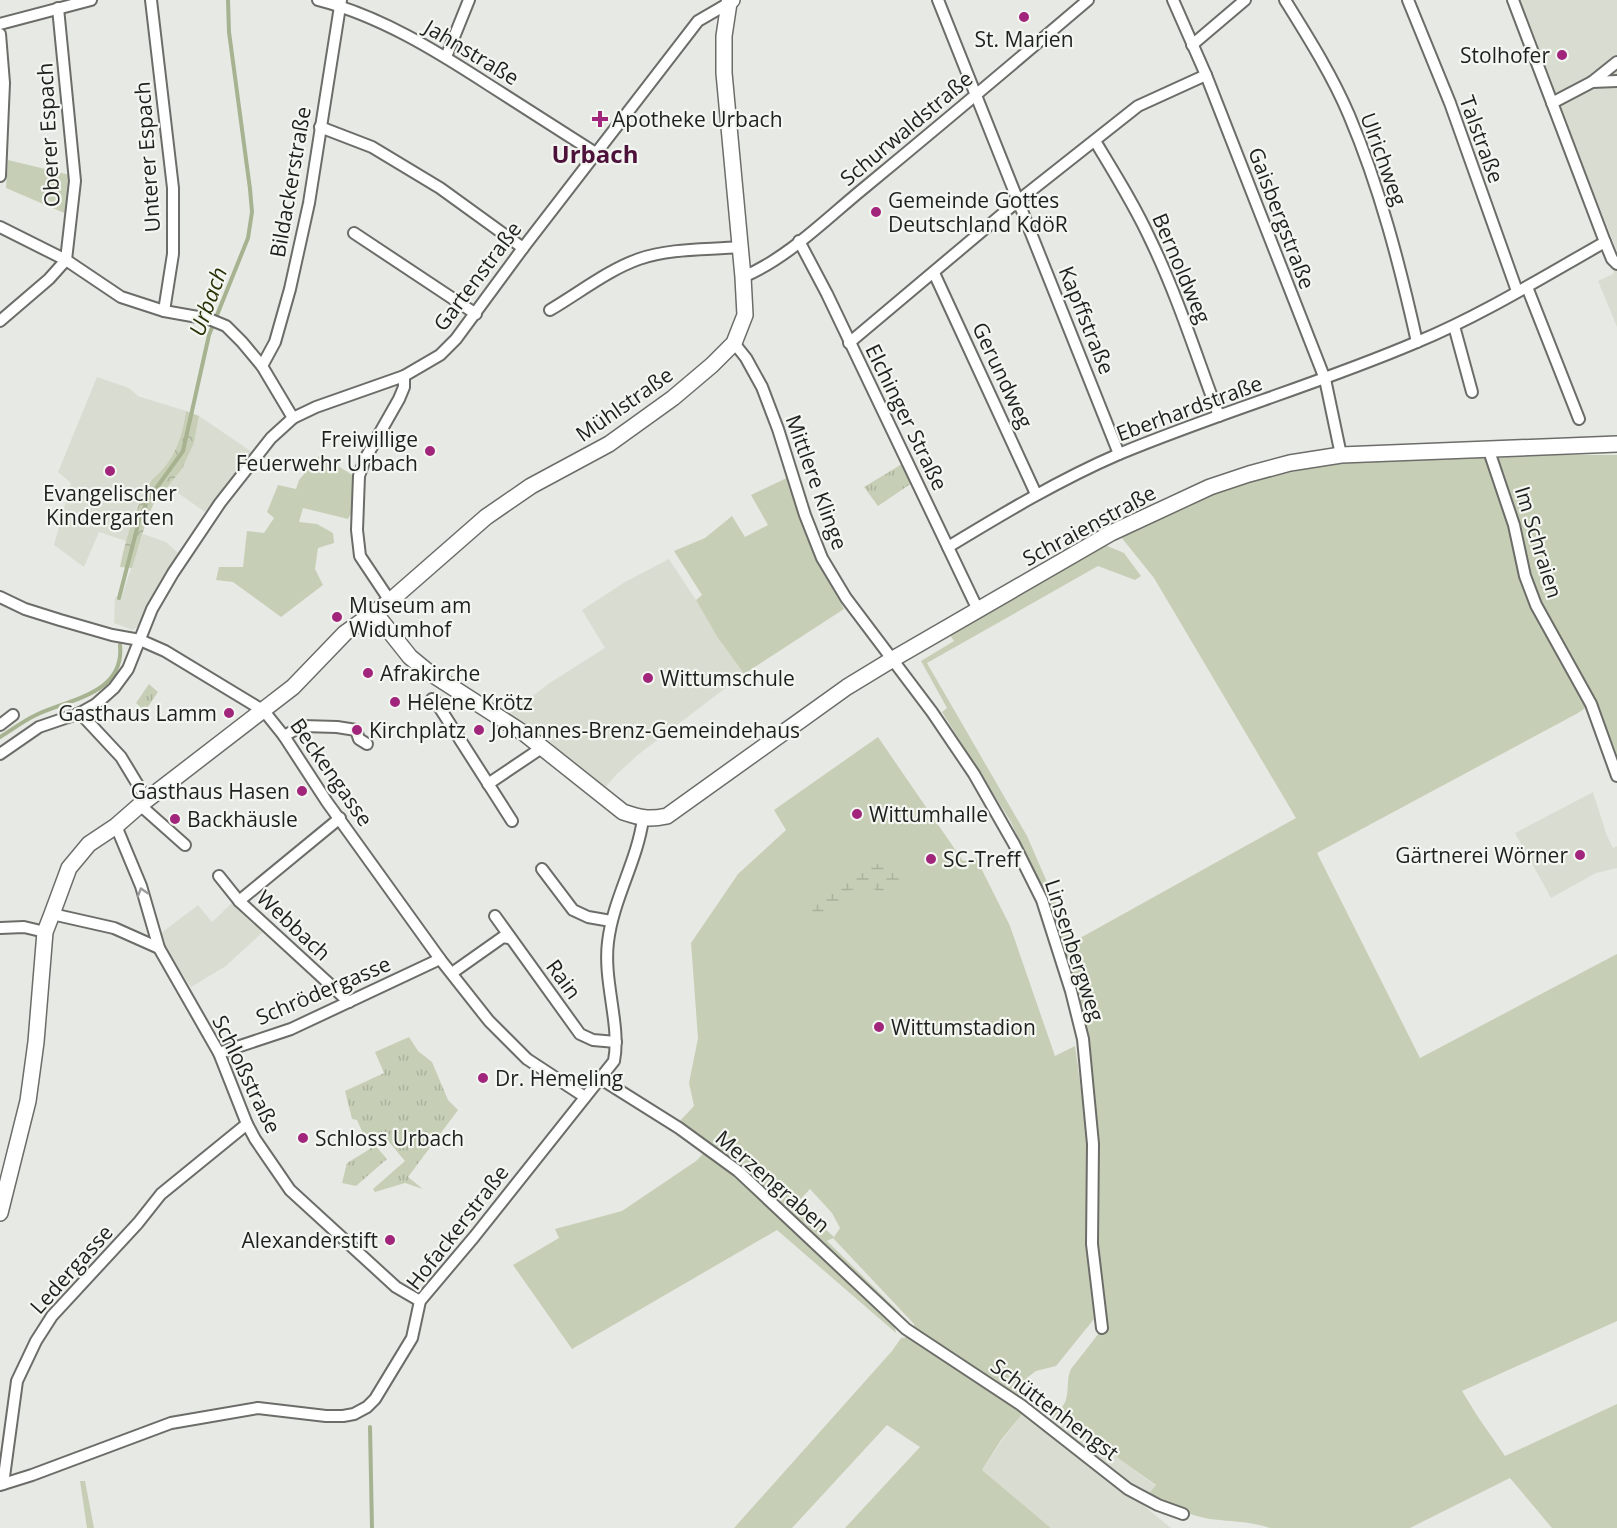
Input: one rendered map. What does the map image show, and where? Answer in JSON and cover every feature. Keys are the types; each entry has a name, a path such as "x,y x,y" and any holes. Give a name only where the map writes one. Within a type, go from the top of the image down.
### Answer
{"street":[{"path":"0,24 92,0"},
{"name":"Unterer Espach","path":"151,0 173,189 173,254 164,311"},
{"name":"Jahnstraße","path":"318,0 341,3 447,57 597,154"},
{"path":"447,57 469,0"},
{"name":"Kapffstraße","path":"939,0 1119,454"},
{"name":"Schurwaldstraße","path":"743,277 764,268 799,241 977,95 1088,0"},
{"name":"Gaisbergstraße","path":"1173,0 1206,75 1325,380 1341,455"},
{"path":"1192,45 1245,0"},
{"name":"Ulrichweg","path":"1285,0 1313,44 1349,115 1370,169 1404,286 1417,342"},
{"name":"Talstraße","path":"1408,0 1522,289 1579,419"},
{"path":"1513,0 1605,242 1612,259 1617,264"},
{"name":"Gartenstraße","path":"0,754 39,727 96,704 114,688 128,669 157,600 220,503 271,438 293,418 316,407 404,376 440,355 476,314 523,248 698,21 731,2"},
{"name":"Mühlstraße","path":"0,1213 28,1101 36,1042 45,933 69,868 89,844 116,826 143,802 264,711 293,687 345,633 375,614 486,517 531,486 609,444 672,399 734,343 745,315 741,247 724,73 724,36 731,2"},
{"name":"Bildackerstraße","path":"262,366 275,342 290,290 309,203 341,3"},
{"name":"Oberer Espach","path":"58,8 75,181 66,260"},
{"path":"0,34 4,83 0,176"},
{"path":"1552,103 1592,82 1617,62"},
{"path":"849,343 1019,200 1138,106 1206,75"},
{"path":"1592,82 1617,81"},
{"path":"320,126 372,147 440,188 523,248"},
{"name":"Bernoldweg","path":"1095,141 1130,198 1152,242 1219,416"},
{"path":"0,227 66,260 121,297 164,311 209,319 226,326 262,366 293,418"},
{"path":"354,233 476,314"},
{"name":"Elchinger Straße","path":"799,241 827,294 978,610"},
{"name":"Eberhardstraße","path":"948,547 1036,494 1119,454 1219,416 1325,380 1454,326 1605,242"},
{"path":"550,310 637,260 660,253 741,247"},
{"path":"0,321 49,279 66,260"},
{"name":"Gerundweg","path":"934,273 1036,494"},
{"path":"1454,326 1472,392"},
{"name":"Mittlere Klinge","path":"734,343 746,358 762,387 805,515 822,558 846,598 893,659"},
{"path":"390,601 360,556 357,530 359,476 365,459 399,399 404,387 404,376"},
{"name":"Schraienstraße","path":"643,819 668,816 848,687 893,659 1111,533 1210,487 1290,463 1341,455 1617,444"},
{"name":"Im Schraien","path":"1488,448 1514,525 1525,576 1532,595 1591,704 1617,776"},
{"name":"Beckengasse","path":"0,597 25,609 112,635 140,640 165,651 264,711 440,958 489,1021 527,1059 585,1097"},
{"path":"375,614 410,657 427,671 543,747 623,812 643,819"},
{"name":"Linsenbergweg","path":"893,659 974,774 1014,844 1042,900 1071,991 1083,1039 1093,1144 1092,1244 1102,1328"},
{"path":"432,699 512,821"},
{"path":"80,712 121,757 143,802 185,845"},
{"path":"0,725 13,715"},
{"path":"284,736 302,726 337,727 356,730 359,739 367,744"},
{"path":"488,784 543,747"},
{"name":"Webbach","path":"239,901 340,818"},
{"name":"Hofackerstraße","path":"1,1485 171,1423 258,1407 326,1416 354,1414 367,1407 375,1399 412,1338 420,1301 614,1061 616,1042 606,967 610,921 640,841 643,819"},
{"name":"Schloßstraße","path":"116,826 141,886 159,948 219,1053 247,1124 290,1190 396,1287 420,1301"},
{"path":"542,869 573,910 588,917 610,921"},
{"name":"Webbach","path":"219,876 239,901 348,1002"},
{"path":"52,914 114,928 159,948"},
{"name":"Rain","path":"495,916 580,1034 593,1040 616,1042"},
{"path":"0,928 24,927 45,933"},
{"path":"452,973 503,937 509,938"},
{"name":"Schrödergasse","path":"219,1053 291,1029 440,958"},
{"name":"Merzengraben","path":"601,1079 678,1128 738,1171 906,1329"},
{"name":"Ledergasse","path":"1,1485 17,1381 36,1341 52,1316 138,1223 160,1194 247,1124"},
{"name":"Schüttenhengst","path":"906,1329 1021,1405 1128,1489 1158,1505 1183,1514"}],"shaded area":[{"path":"1517,0 1617,0 1617,251"},
{"path":"1617,258 1617,327 1598,281 1613,274"},
{"name":"Evangelischer Kindergarten","path":"97,377 129,388 138,396 186,411 184,429 177,449 163,470 150,481 136,509 126,541 99,532 84,567 54,545 71,483 58,472"},
{"path":"199,416 252,452 205,512 168,486 182,469 194,443"},
{"path":"143,534 166,542 178,553 138,627 132,630 114,623 115,597 121,598"},
{"name":"Wittumschule","path":"669,559 711,623 718,638 744,674 639,754 602,791 542,734 510,713 551,682 605,648 582,610 625,582"},
{"path":"1593,792 1607,836 1613,848 1617,846 1617,868 1596,873 1551,898 1515,833"},
{"path":"236,899 265,930 226,966 191,987 168,954 160,934 198,905 212,922"},
{"path":"1024,1412 1046,1429 1061,1412 1156,1486 1142,1504 1171,1528 1051,1528 982,1470"}],"green space":[{"path":"8,160 70,175 69,215 6,188"},
{"path":"186,411 199,416 194,443 182,469 153,505 132,568 120,567 139,504 150,482 175,450"},
{"path":"320,455 354,476 357,503 348,519 303,508 299,522 317,524 333,533 334,543 318,548 315,569 323,585 281,617 233,582 216,580 219,567 243,567 247,531 264,533 274,518 267,512 278,485 296,489 299,480"},
{"path":"1459,455 1617,455 1617,763 1594,702 1578,713 1317,853 1420,1058 1617,954 1617,1321 1462,1391 1505,1456 1617,1404 1617,1528 1552,1528 1510,1478 1410,1528 1270,1528 1203,1518 1148,1495 1156,1485 1061,1412 1054,1420 1050,1416 1065,1403 1071,1369 1106,1324 1095,1217 1098,1152 1089,1042 1064,947 1011,822 942,712 947,708 921,661 954,641 950,635 971,617 1105,545 1124,553 1141,576 1135,580 1098,566 927,663 1027,836 1073,942 1296,818 1154,578 1121,537 1182,506 1235,485 1332,463"},
{"path":"902,464 912,483 878,506 864,487"},
{"path":"791,476 804,522 822,570 844,609 744,674 718,638 696,600 702,595 674,551 705,538 732,516 745,537 768,525 751,495"},
{"path":"149,684 158,692 145,711 136,703"},
{"path":"878,737 963,861 976,858 1010,926 1055,1056 1075,1046 1089,1148 1086,1249 1094,1319 1056,1366 1036,1371 1023,1383 1024,1412 1001,1440 982,1470 1051,1528 845,1528 920,1447 887,1425 792,1528 734,1528 892,1351 901,1338 911,1337 915,1330 914,1324 833,1238 827,1241 899,1312 904,1321 678,1123 694,1106 689,1083 698,1038 691,943 738,874 786,830 774,810","holes":["810,1189 832,1213 840,1228 834,1237 797,1203"]},
{"path":"882,862 894,866 900,880 897,893 887,895 864,885 845,893 826,917 815,920 810,915 823,897 841,882"},
{"path":"409,1037 418,1051 432,1062 448,1100 458,1110 408,1177 423,1189 405,1183 375,1192 373,1189 405,1161 384,1136 374,1144 387,1159 356,1186 342,1183 347,1163 370,1149 357,1120 352,1119 345,1091 384,1073 375,1052"},
{"path":"704,1153 731,1172 879,1309 894,1325 896,1333 777,1230 572,1349 513,1265 559,1238 555,1229 622,1211 696,1161"},
{"path":"80,1481 85,1481 94,1528 87,1528"}],"waterway":[{"name":"Urbach","path":"119,598 139,521 147,501 183,451 209,335 248,238 252,212 229,32 228,0"},
{"name":"Urbach","path":"0,737 31,717 78,699 104,684 114,674 119,661 120,645"},
{"path":"370,1427 372,1528"}],"place":[{"name":"St. Marien","path":"1024,17"},
{"name":"Stolhofer","path":"1562,55"},
{"name":"Apotheke Urbach","path":"600,119"},
{"name":"Gemeinde Gottes Deutschland KdöR","path":"876,212"},
{"name":"Freiwillige Feuerwehr Urbach","path":"430,451"},
{"name":"Evangelischer Kindergarten","path":"110,471"},
{"name":"Museum am Widumhof","path":"337,617"},
{"name":"Afrakirche","path":"368,673"},
{"name":"Wittumschule","path":"648,678"},
{"name":"Helene Krötz","path":"395,702"},
{"name":"Gasthaus Lamm","path":"229,713"},
{"name":"Kirchplatz","path":"357,730"},
{"name":"Johannes-Brenz-Gemeindehaus","path":"479,730"},
{"name":"Gasthaus Hasen","path":"302,791"},
{"name":"Wittumhalle","path":"857,814"},
{"name":"Backhäusle","path":"175,819"},
{"name":"Gärtnerei Wörner","path":"1580,855"},
{"name":"SC-Treff","path":"931,859"},
{"name":"Wittumstadion","path":"879,1027"},
{"name":"Dr. Hemeling","path":"483,1078"},
{"name":"Schloss Urbach","path":"303,1138"},
{"name":"Alexanderstift","path":"390,1240"}],"district":[{"name":"Urbach","path":"595,153"}]}
